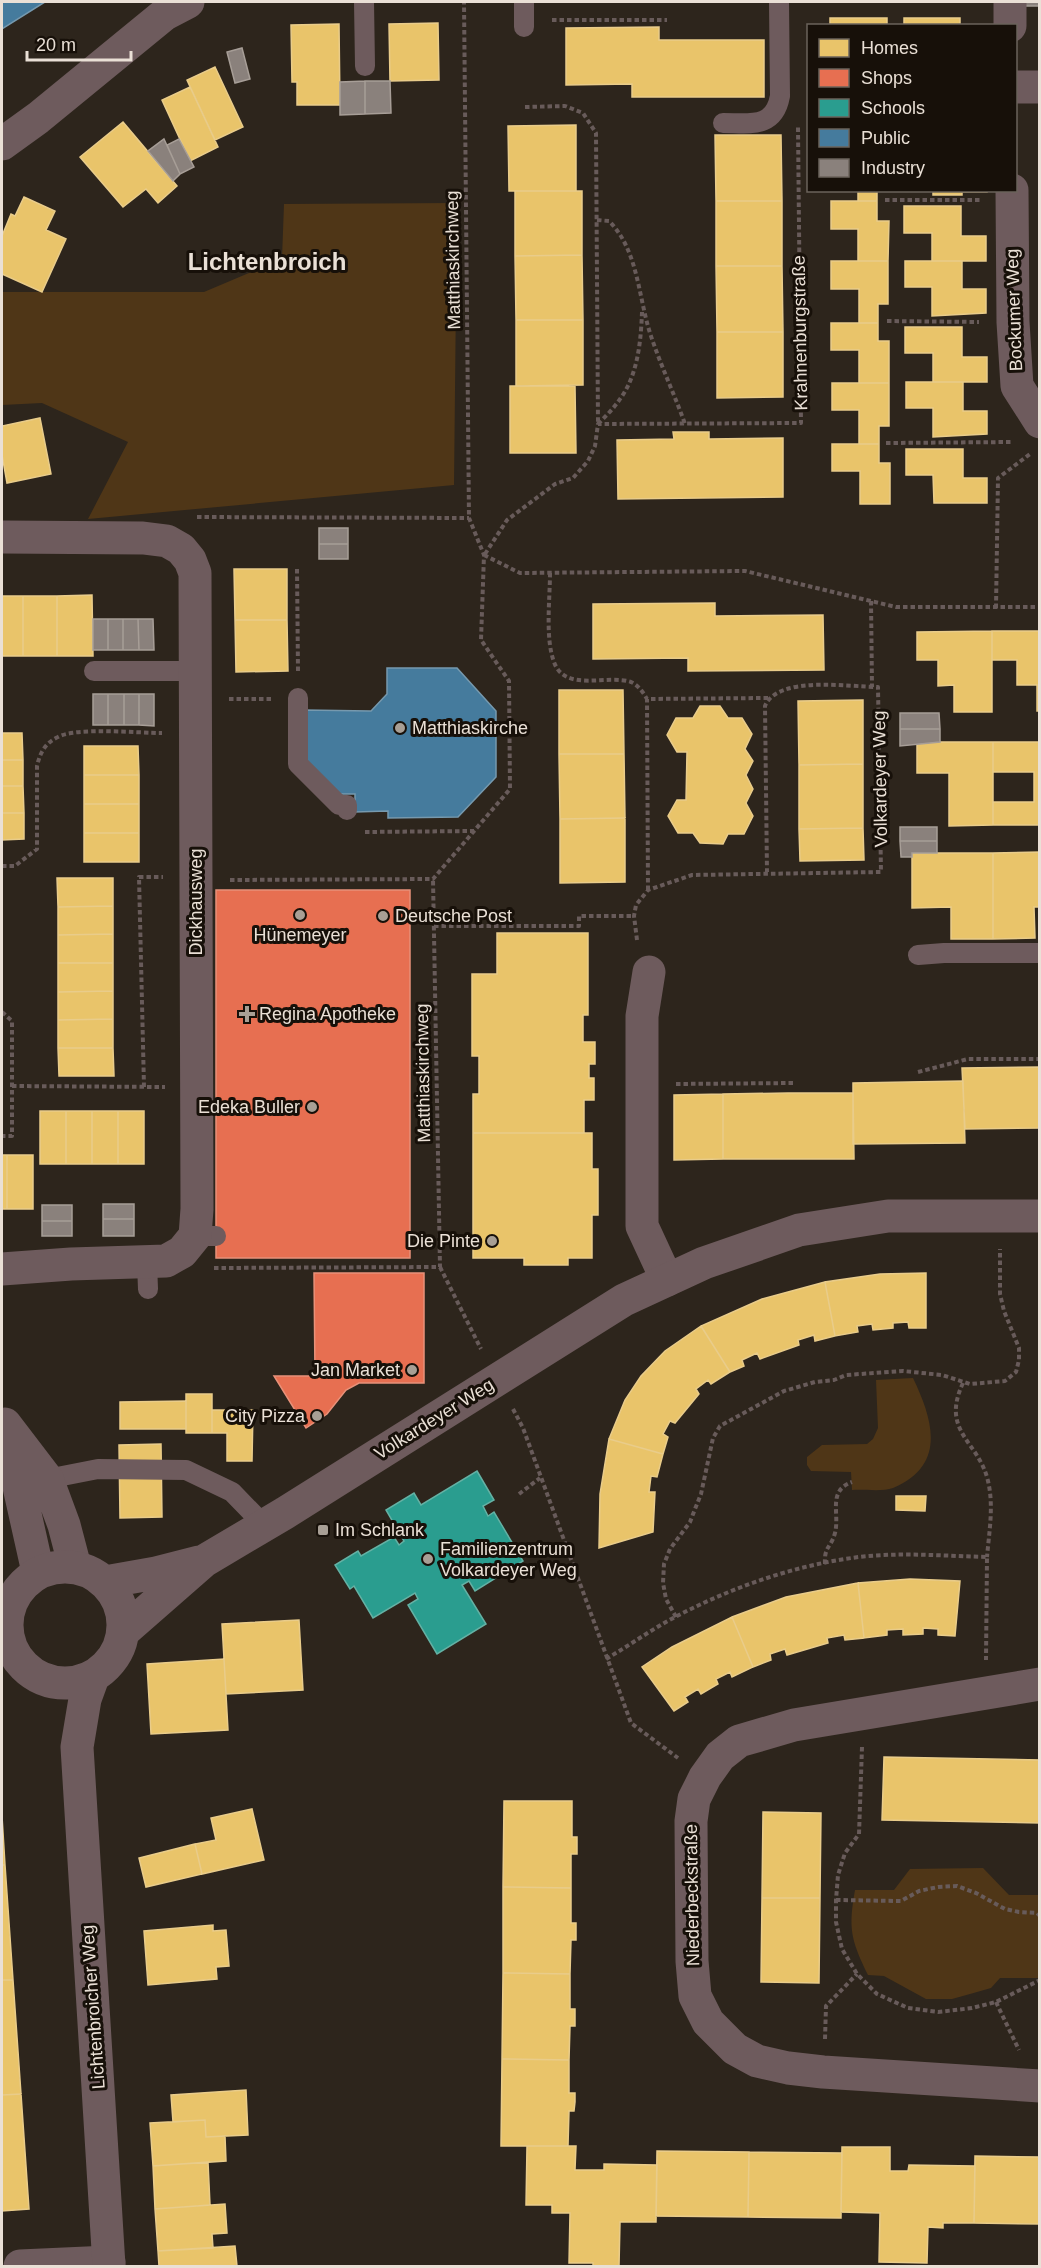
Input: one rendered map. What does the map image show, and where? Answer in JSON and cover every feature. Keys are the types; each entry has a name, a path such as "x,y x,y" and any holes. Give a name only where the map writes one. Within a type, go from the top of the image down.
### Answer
{"street":[{"path":"2,144 165,14 188,2"},
{"path":"1010,2 1010,24"},
{"path":"1017,87 1040,87"},
{"name":"Bockumer Weg","path":"1012,195 1013,322 1017,386 1028,432"},
{"path":"2,537 143,538 167,541"},
{"name":"Dickhausweg","path":"167,541 181,549 190,560 195,573 195,733 181,879 196,1088 197,1241"},
{"path":"649,972 642,1016 642,1226 667,1280"},
{"name":"Volkardeyer Weg","path":"93,1677 117,1654 124,1631 204,1561 624,1300 704,1263 799,1230 888,1216 1040,1216"},
{"path":"2,1269 71,1264 147,1276 197,1241"},
{"path":"3,1420 47,1479 64,1525 75,1567"},
{"path":"3,1420 38,1572"},
{"name":"Volkardeyer Weg","path":"105,1582 156,1574 204,1561"},
{"path":"93,1677 70,1684 47,1681 10,1663 4,1619 17,1590 38,1572 56,1567 75,1567 91,1572 105,1582 120,1604 124,1631"},
{"name":"Lichtenbroicher Weg","path":"93,1677 85,1699 77,1747 109,2264"},
{"name":"Lichtenbroicher Weg","path":"47,1681 61,1707 77,1747"},
{"name":"Niederbeckstraße","path":"1038,2086 788,2068 758,2061 735,2049 708,2022 695,1996 692,1961 691,1821 694,1799 705,1777 720,1756 740,1741 794,1725 1040,1684"},
{"path":"20,2266 109,2264"}],"lane":[{"path":"364,2 365,66"},
{"path":"723,123 759,123 771,118 778,108 780,96 779,2"},
{"path":"94,671 195,685"},
{"path":"298,698 298,764 339,805 347,805 346,810"},
{"path":"918,956 944,953 1040,952"},
{"path":"47,1479 98,1469 186,1470 232,1491 264,1525"}],"path":[{"name":"Matthiaskirchweg","path":"464,2 469,518 484,555 481,640 509,681 510,789 434,879 440,1267 523,1428 631,1724 705,1777"},
{"path":"524,16 667,20"},
{"path":"525,107 565,106 583,114 596,133 598,424 595,446 588,461 573,478 555,484 507,520 484,555 520,573 744,571 896,607 1040,607"},
{"name":"Krahnenburgstraße","path":"598,424 801,423 798,117"},
{"path":"885,200 1012,195"},
{"path":"597,220 609,221 616,227 625,243 633,262 642,309 664,374 685,424"},
{"path":"598,424 621,398 630,379 641,338 642,309"},
{"path":"887,321 1013,322"},
{"path":"886,443 1028,432"},
{"path":"996,608 998,478 1031,453"},
{"path":"167,541 184,517 469,518"},
{"path":"195,685 298,698 297,569"},
{"path":"550,573 550,646 554,664 560,673 577,680 630,682 640,688 647,699 648,890 636,905 634,916 635,934 649,972"},
{"path":"871,602 872,687"},
{"name":"Volkardeyer Weg","path":"647,699 768,698 777,691 800,686 879,687 881,872 767,872 692,875 648,890"},
{"path":"767,872 765,706 768,698"},
{"path":"2,866 15,866 37,849 37,766 40,754 47,744 59,735 195,733"},
{"path":"346,810 346,832 474,831"},
{"path":"144,1087 139,877 434,879"},
{"path":"434,926 579,926 579,916 634,916"},
{"path":"2,1012 12,1021 12,1136 2,1136"},
{"path":"918,1072 968,1059 1040,1059"},
{"path":"642,1084 794,1083"},
{"path":"12,1086 196,1088"},
{"path":"676,1617 666,1599 663,1583 664,1564 670,1549 690,1522 701,1494 713,1438 720,1426 784,1391 815,1382 834,1380 846,1375 903,1371 942,1375 963,1383 986,1384 1005,1381 1016,1372 1019,1348 1004,1311 1000,1294 1000,1216"},
{"path":"197,1241 212,1268 440,1267"},
{"path":"963,1383 957,1396 956,1414 963,1438 982,1462 991,1505 987,1557 986,1656 991,1692"},
{"path":"519,1494 540,1478"},
{"path":"825,1564 824,1552 834,1535 837,1496 843,1485 852,1482"},
{"path":"606,1659 676,1617 726,1593 789,1570 859,1557 987,1557"},
{"path":"862,1714 860,1834 845,1853 838,1875 836,1900 836,1922 842,1949 857,1974 877,1994 908,2008 938,2012 972,2008 996,2002 1039,1978"},
{"path":"836,1900 901,1901 920,1891 957,1886 976,1893 1005,1909 1036,1913 1040,1916"},
{"path":"823,2072 826,2006 857,1974"},
{"path":"996,2002 1038,2086"}],"shaded area":[{"path":"457,203 454,485 88,519 128,442 42,403 2,405 2,292 204,292 282,259 284,204"},
{"path":"913,1378 926,1410 931,1440 922,1467 910,1478 889,1489 852,1490 851,1472 811,1471 807,1465 807,1457 822,1445 867,1444 873,1439 878,1428 876,1380"},
{"path":"983,1868 1009,1895 1039,1895 1039,1978 1000,1978 991,1988 970,1994 952,1999 926,1999 884,1976 868,1975 852,1934 855,1890 894,1890 910,1869"}],"building: Homes":[{"path":"830,18 887,18 887,24 830,24"},
{"path":"904,18 960,18 960,24 904,24"},
{"path":"438,23 439,80 390,81 389,24"},
{"path":"339,24 340,105 297,105 297,82 292,82 291,25"},
{"path":"659,27 659,40 764,40 764,97 632,97 632,84 566,85 566,28"},
{"path":"215,67 243,127 215,140 187,80"},
{"path":"190,87 218,147 190,161 162,100"},
{"path":"123,122 177,186 158,203 146,189 123,207 80,157"},
{"path":"576,125 576,191 509,191 508,126"},
{"path":"715,135 781,135 782,201 716,201"},
{"path":"515,191 582,191 582,255 515,256"},
{"path":"858,192 877,192 877,201 858,201"},
{"path":"933,192 962,192 962,195 933,195"},
{"path":"24,197 55,211 46,230 66,239 42,292 2,274 2,236 11,214 15,216"},
{"path":"716,201 782,201 782,266 716,266"},
{"path":"831,201 877,201 877,221 889,221 888,261 858,261 858,229 831,229"},
{"path":"904,206 961,206 961,236 986,236 986,261 932,261 932,233 904,233"},
{"path":"582,255 583,320 516,320 515,256"},
{"path":"831,261 888,261 888,304 878,304 878,323 859,323 859,289 831,289"},
{"path":"905,261 962,261 962,289 986,289 986,313 932,316 932,287 905,287"},
{"path":"716,266 782,266 783,332 717,332"},
{"path":"516,320 583,320 583,385 516,386"},
{"path":"831,323 878,323 878,341 889,341 889,383 859,383 859,350 831,350"},
{"path":"905,327 962,327 962,357 987,357 987,382 933,382 933,353 905,353"},
{"path":"717,332 783,332 783,397 717,398"},
{"path":"906,382 963,382 963,411 987,411 987,434 933,437 933,408 906,408"},
{"path":"832,383 889,383 889,426 879,426 879,444 859,444 859,410 832,410"},
{"path":"510,386 575,386 576,453 510,453"},
{"path":"40,418 51,474 7,483 2,455 2,426"},
{"path":"673,432 709,432 709,439 783,438 783,497 618,499 617,440 674,439"},
{"path":"832,444 879,444 879,463 890,463 890,504 860,504 860,471 832,471"},
{"path":"906,449 963,449 963,478 987,478 987,503 934,503 933,475 906,475"},
{"path":"234,569 287,569 287,620 235,620"},
{"path":"92,595 93,656 57,656 57,596"},
{"path":"2,596 23,596 23,656 2,656"},
{"path":"23,596 57,596 57,656 23,656"},
{"path":"715,603 715,616 823,615 824,670 688,671 688,658 593,659 593,604"},
{"path":"235,620 287,620 288,671 236,672"},
{"path":"992,631 1040,631 1040,711 1037,711 1037,685 1017,685 1017,660 992,660"},
{"path":"992,631 992,712 954,712 954,685 938,686 938,660 917,660 917,632"},
{"path":"559,690 623,690 624,754 559,754"},
{"path":"863,700 863,764 799,765 798,701"},
{"path":"700,706 720,706 728,718 742,718 752,734 745,749 753,761 746,775 753,789 746,803 753,816 744,834 728,834 723,844 700,843 693,833 678,833 668,816 677,800 686,800 687,752 677,752 667,735 676,718 693,718"},
{"path":"2,733 22,733 23,760 2,760"},
{"path":"993,742 993,825 949,826 949,773 917,773 917,743"},
{"path":"993,742 1040,742 1040,825 993,825 993,802 1034,802 1034,772 993,772"},
{"path":"84,746 138,746 139,775 84,775"},
{"path":"559,754 624,754 625,818 560,819"},
{"path":"2,760 23,760 23,786 2,786"},
{"path":"863,764 863,828 799,829 799,765"},
{"path":"84,775 139,775 139,804 84,804"},
{"path":"2,786 23,786 24,813 2,813"},
{"path":"84,804 139,804 139,833 84,833"},
{"path":"2,813 24,813 24,839 2,840"},
{"path":"625,818 625,882 560,883 560,819"},
{"path":"863,828 864,860 800,861 799,829"},
{"path":"84,833 139,833 139,862 84,862"},
{"path":"1040,852 1040,907 1034,907 1035,938 993,939 993,853"},
{"path":"912,853 993,853 993,939 951,939 951,907 912,908"},
{"path":"57,878 113,878 113,906 58,907"},
{"path":"113,906 113,934 58,935 58,907"},
{"path":"497,933 588,933 588,1015 583,1015 583,1042 595,1042 595,1064 589,1064 589,1078 594,1078 594,1100 584,1100 584,1133 473,1133 473,1094 479,1094 479,1056 472,1056 472,974 497,974"},
{"path":"113,934 113,963 58,963 58,935"},
{"path":"58,963 113,963 113,991 58,992"},
{"path":"113,991 113,1019 58,1020 58,992"},
{"path":"113,1019 113,1048 58,1048 58,1020"},
{"path":"58,1048 113,1048 114,1076 59,1076"},
{"path":"1040,1067 1040,1128 965,1129 962,1068"},
{"path":"963,1081 965,1143 853,1144 853,1083"},
{"path":"853,1093 854,1159 723,1159 723,1094"},
{"path":"723,1094 723,1159 674,1160 674,1095"},
{"path":"40,1111 66,1111 66,1164 40,1164"},
{"path":"66,1111 92,1111 92,1164 66,1164"},
{"path":"92,1111 118,1111 118,1164 92,1164"},
{"path":"118,1111 144,1111 144,1164 118,1164"},
{"path":"473,1133 592,1133 592,1169 598,1169 598,1215 592,1215 592,1258 568,1258 568,1265 524,1265 524,1258 473,1258"},
{"path":"2,1155 7,1155 7,1209 2,1209"},
{"path":"7,1155 33,1155 33,1209 7,1209"},
{"path":"926,1273 926,1328 909,1328 908,1322 893,1323 893,1328 873,1330 872,1324 857,1326 858,1332 835,1336 825,1282 880,1274"},
{"path":"825,1282 835,1336 815,1341 814,1335 798,1340 799,1345 760,1359 757,1353 742,1360 744,1366 730,1372 701,1326 762,1299"},
{"path":"701,1326 730,1372 711,1384 708,1380 696,1389 699,1394 675,1423 670,1421 663,1434 668,1437 663,1454 609,1439 625,1400 641,1376 665,1351"},
{"path":"186,1394 212,1394 212,1433 186,1433"},
{"path":"186,1401 186,1429 120,1429 120,1402"},
{"path":"212,1410 253,1410 252,1461 227,1461 227,1433 212,1433"},
{"path":"609,1439 663,1454 657,1477 651,1476 649,1492 655,1492 653,1532 599,1548 600,1494"},
{"path":"161,1444 162,1517 120,1518 119,1445"},
{"path":"896,1496 926,1496 925,1511 896,1510"},
{"path":"910,1579 960,1581 955,1636 938,1635 938,1629 923,1628 923,1634 903,1635 903,1629 887,1630 887,1635 864,1638 858,1583"},
{"path":"858,1583 864,1638 845,1640 844,1635 827,1638 828,1643 787,1655 785,1649 770,1654 771,1660 753,1667 732,1617 786,1597"},
{"path":"732,1617 753,1667 732,1677 730,1672 716,1679 718,1684 701,1694 698,1689 685,1697 688,1702 674,1711 642,1667 672,1647"},
{"path":"299,1620 303,1690 226,1694 222,1624"},
{"path":"224,1659 228,1730 151,1734 147,1664"},
{"path":"884,1757 1040,1760 1040,1823 882,1820"},
{"path":"504,1801 572,1801 572,1837 577,1837 577,1854 571,1854 571,1888 503,1887"},
{"path":"252,1809 264,1860 202,1874 195,1844 216,1840 211,1818"},
{"path":"763,1812 821,1813 820,1898 762,1898"},
{"path":"2,1816 5,1865 2,1865"},
{"path":"195,1844 202,1874 146,1887 139,1858"},
{"path":"2,1865 5,1865 13,1980 2,1980"},
{"path":"503,1887 571,1888 571,1923 576,1923 576,1940 571,1940 570,1974 503,1973"},
{"path":"762,1898 820,1898 819,1983 761,1982"},
{"path":"213,1925 213,1931 226,1930 229,1966 216,1967 217,1979 148,1985 144,1931"},
{"path":"503,1973 570,1974 570,2009 575,2009 575,2026 570,2026 569,2060 502,2059"},
{"path":"2,1980 13,1980 21,2094 2,2095"},
{"path":"502,2059 569,2060 569,2093 575,2093 575,2102 574,2111 569,2111 568,2146 501,2146"},
{"path":"246,2090 248,2135 206,2137 205,2120 173,2122 171,2095"},
{"path":"21,2094 29,2209 2,2211 2,2095"},
{"path":"205,2120 206,2137 225,2136 226,2161 153,2166 150,2123"},
{"path":"527,2146 576,2146 575,2170 604,2170 604,2164 657,2165 656,2222 620,2222 619,2266 569,2263 570,2213 552,2213 552,2205 526,2205"},
{"path":"842,2147 890,2147 890,2171 908,2171 909,2165 975,2166 974,2223 943,2223 943,2228 928,2227 927,2263 879,2262 880,2213 841,2212"},
{"path":"657,2151 749,2152 748,2217 656,2216"},
{"path":"749,2152 842,2153 841,2218 748,2217"},
{"path":"975,2156 1040,2157 1040,2224 974,2223"},
{"path":"208,2162 210,2205 155,2209 153,2166"},
{"path":"225,2204 227,2233 212,2234 213,2248 158,2251 155,2209"},
{"path":"235,2246 237,2266 159,2266 158,2251"}],"building: Shops":[{"path":"216,890 410,890 410,1258 216,1258"},
{"path":"314,1273 424,1273 424,1383 359,1383 346,1390 327,1414 306,1428 274,1376 315,1376"}],"building: Schools":[{"path":"477,1471 494,1500 483,1506 488,1516 494,1512 523,1561 475,1591 469,1581 462,1585 486,1624 437,1654 408,1605 418,1599 415,1593 373,1618 354,1586 350,1589 335,1565 358,1551 361,1556 394,1537 399,1545 404,1541 386,1510 414,1493 421,1505"}],"building: Public":[{"path":"2,2 45,2 2,29"},
{"name":"Matthiaskirche","path":"387,668 457,668 496,711 496,777 458,817 388,818 388,811 355,812 355,794 339,794 304,762 304,710 371,711 387,694"}],"building: Industry":[{"path":"1025,2 1040,2 1040,6 1025,6"},
{"path":"242,48 250,79 235,83 227,52"},
{"path":"365,81 365,114 340,115 340,82"},
{"path":"365,81 390,81 391,113 365,114"},
{"path":"164,139 180,174 173,181 148,151"},
{"path":"179,139 194,167 180,174 167,145"},
{"path":"319,528 348,528 348,544 319,544"},
{"path":"319,544 348,544 348,559 319,559"},
{"path":"93,619 108,619 108,650 93,650"},
{"path":"108,619 123,619 123,650 108,650"},
{"path":"123,619 138,619 139,650 123,650"},
{"path":"138,619 153,619 154,650 139,650"},
{"path":"93,694 108,694 108,725 93,725"},
{"path":"108,694 124,694 124,725 108,725"},
{"path":"124,694 139,694 139,725 124,725"},
{"path":"139,694 154,694 154,726 139,725"},
{"path":"900,713 939,713 940,729 900,729"},
{"path":"900,729 940,729 940,742 900,746"},
{"path":"900,827 937,827 937,841 900,841"},
{"path":"900,841 937,841 937,853 912,853 912,857 901,857"},
{"path":"103,1204 134,1204 134,1219 103,1219"},
{"path":"42,1205 72,1205 72,1221 42,1221"},
{"path":"103,1219 134,1219 134,1236 103,1236"},
{"path":"42,1221 72,1221 72,1236 42,1236"}],"place":[{"name":"Matthiaskirche","path":"400,728"},
{"name":"Hünemeyer","path":"300,915"},
{"name":"Deutsche Post","path":"383,916"},
{"name":"Regina Apotheke","path":"247,1014"},
{"name":"Edeka Buller","path":"312,1107"},
{"name":"Die Pinte","path":"492,1241"},
{"name":"Jan Market","path":"412,1370"},
{"name":"City Pizza","path":"317,1416"},
{"name":"Im Schlank","path":"323,1530"},
{"name":"Familienzentrum Volkardeyer Weg","path":"428,1559"}],"district":[{"name":"Lichtenbroich","path":"267,261"}]}
